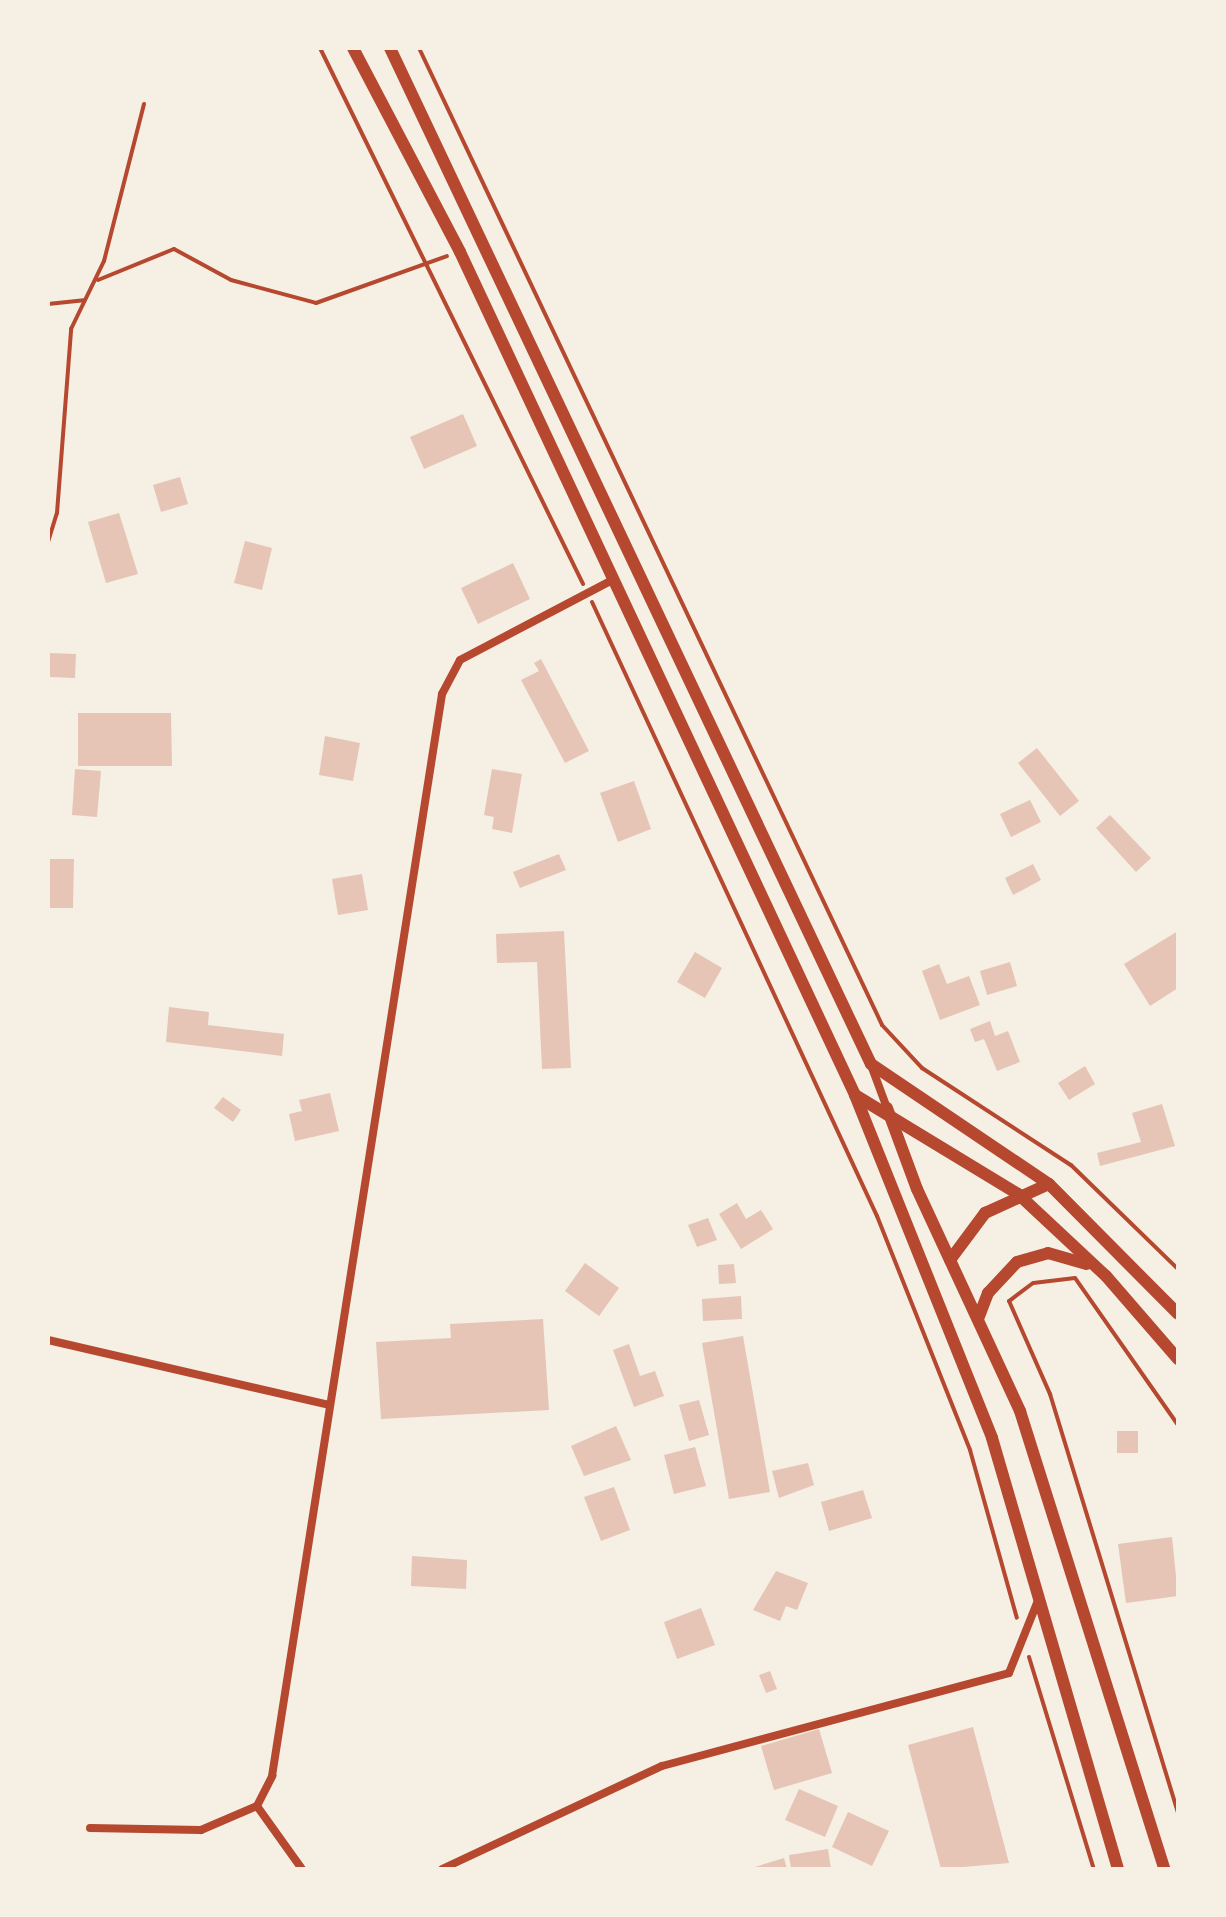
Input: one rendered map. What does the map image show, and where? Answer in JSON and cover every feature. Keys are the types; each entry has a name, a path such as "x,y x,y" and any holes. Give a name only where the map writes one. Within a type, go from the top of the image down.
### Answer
{"main road":[{"path":"353,48 460,252 855,1095 992,1438 1041,1589 1118,1869"},
{"path":"390,48 871,1064 1049,1184 1178,1314"},
{"path":"855,1095 887,1108 1018,1194 1106,1276 1178,1359"},
{"path":"887,1108 950,1260 1020,1411 1164,1869"},
{"path":"950,1260 962,1235 1018,1194 1049,1184"},
{"path":"978,1319 1008,1270 1035,1256 1073,1256 1106,1276"}],"street":[{"path":"90,1828 201,1830 257,1806 279,1743 326,1404 442,694 460,660 614,579"},
{"path":"871,1064 887,1108"},
{"path":"48,1340 326,1404"},
{"path":"442,1869 662,1766 1009,1673 1025,1644 1041,1589"},
{"path":"257,1806 302,1869"}],"path":[{"path":"320,48 588,594 877,1216 970,1450 1094,1869"},
{"path":"419,48 882,1025 922,1068 1071,1165 1178,1269"},
{"path":"48,542 57,513 71,329 84,300 98,280 144,104"},
{"path":"98,280 174,249 231,280 316,303 460,252"},
{"path":"48,304 84,300"},
{"path":"1178,1425 1075,1278 1033,1283 1009,1301 1050,1394 1178,1813"}],"building":[{"path":"463,414 477,446 424,469 410,437"},
{"path":"180,477 188,504 161,512 153,485"},
{"path":"119,513 138,574 106,583 88,522"},
{"path":"245,541 272,548 262,590 234,583"},
{"path":"513,563 530,599 478,624 461,588"},
{"path":"50,653 76,654 75,678 50,677"},
{"path":"541,659 589,751 565,763 521,680 539,671 534,663"},
{"path":"78,713 171,713 172,766 78,766"},
{"path":"325,736 360,743 353,781 319,775"},
{"path":"1037,748 1079,801 1060,816 1018,763"},
{"path":"75,769 101,771 97,817 72,815"},
{"path":"492,769 522,774 512,833 492,829 494,817 484,815"},
{"path":"634,781 651,829 618,842 600,793"},
{"path":"1030,800 1041,822 1011,837 1000,814"},
{"path":"1110,815 1151,858 1136,872 1096,828"},
{"path":"559,854 566,870 520,888 513,872"},
{"path":"48,859 74,859 73,908 48,908"},
{"path":"1033,864 1041,880 1013,895 1005,878"},
{"path":"362,874 368,910 338,915 332,879"},
{"path":"564,931 571,1068 542,1069 537,962 497,963 496,934"},
{"path":"1178,931 1178,988 1150,1006 1124,964"},
{"path":"695,952 722,968 705,998 677,982"},
{"path":"1010,962 1017,986 987,995 980,971"},
{"path":"939,964 947,984 969,976 980,1005 940,1020 922,971"},
{"path":"169,1007 209,1012 208,1025 284,1034 282,1056 166,1042"},
{"path":"990,1021 995,1036 1008,1031 1020,1062 997,1071 984,1039 975,1042 970,1029"},
{"path":"1085,1066 1095,1084 1069,1100 1058,1083"},
{"path":"330,1093 339,1131 295,1141 289,1114 302,1111 299,1100"},
{"path":"223,1097 241,1110 233,1122 214,1108"},
{"path":"1162,1104 1175,1146 1100,1166 1097,1153 1141,1142 1132,1113"},
{"path":"737,1203 746,1219 761,1210 773,1229 741,1249 719,1214"},
{"path":"708,1218 717,1240 697,1247 688,1225"},
{"path":"585,1263 619,1288 599,1316 565,1291"},
{"path":"734,1264 736,1283 719,1284 718,1265"},
{"path":"741,1296 742,1319 703,1321 702,1299"},
{"path":"543,1319 549,1410 381,1419 376,1342 451,1338 450,1324"},
{"path":"743,1336 770,1492 729,1499 702,1343"},
{"path":"629,1344 640,1376 655,1371 664,1396 634,1407 613,1350"},
{"path":"699,1400 709,1435 689,1441 679,1405"},
{"path":"616,1426 631,1460 584,1476 571,1446"},
{"path":"1117,1431 1138,1431 1138,1453 1117,1453"},
{"path":"695,1447 706,1486 674,1494 664,1455"},
{"path":"808,1463 814,1485 779,1498 772,1471"},
{"path":"614,1487 630,1530 601,1541 584,1497"},
{"path":"863,1490 872,1518 829,1531 821,1502"},
{"path":"1172,1537 1178,1596 1126,1603 1118,1544"},
{"path":"412,1556 467,1560 466,1589 411,1586"},
{"path":"776,1571 808,1583 797,1610 786,1606 780,1621 753,1610"},
{"path":"701,1608 715,1645 677,1659 664,1622"},
{"path":"770,1671 777,1689 766,1693 759,1675"},
{"path":"973,1727 1009,1863 941,1869 908,1745"},
{"path":"819,1729 832,1773 774,1790 761,1746"},
{"path":"799,1789 838,1806 825,1837 785,1820"},
{"path":"848,1812 889,1831 872,1866 832,1847"},
{"path":"828,1849 831,1869 791,1869 789,1855"},
{"path":"784,1858 787,1869 755,1867"}]}
